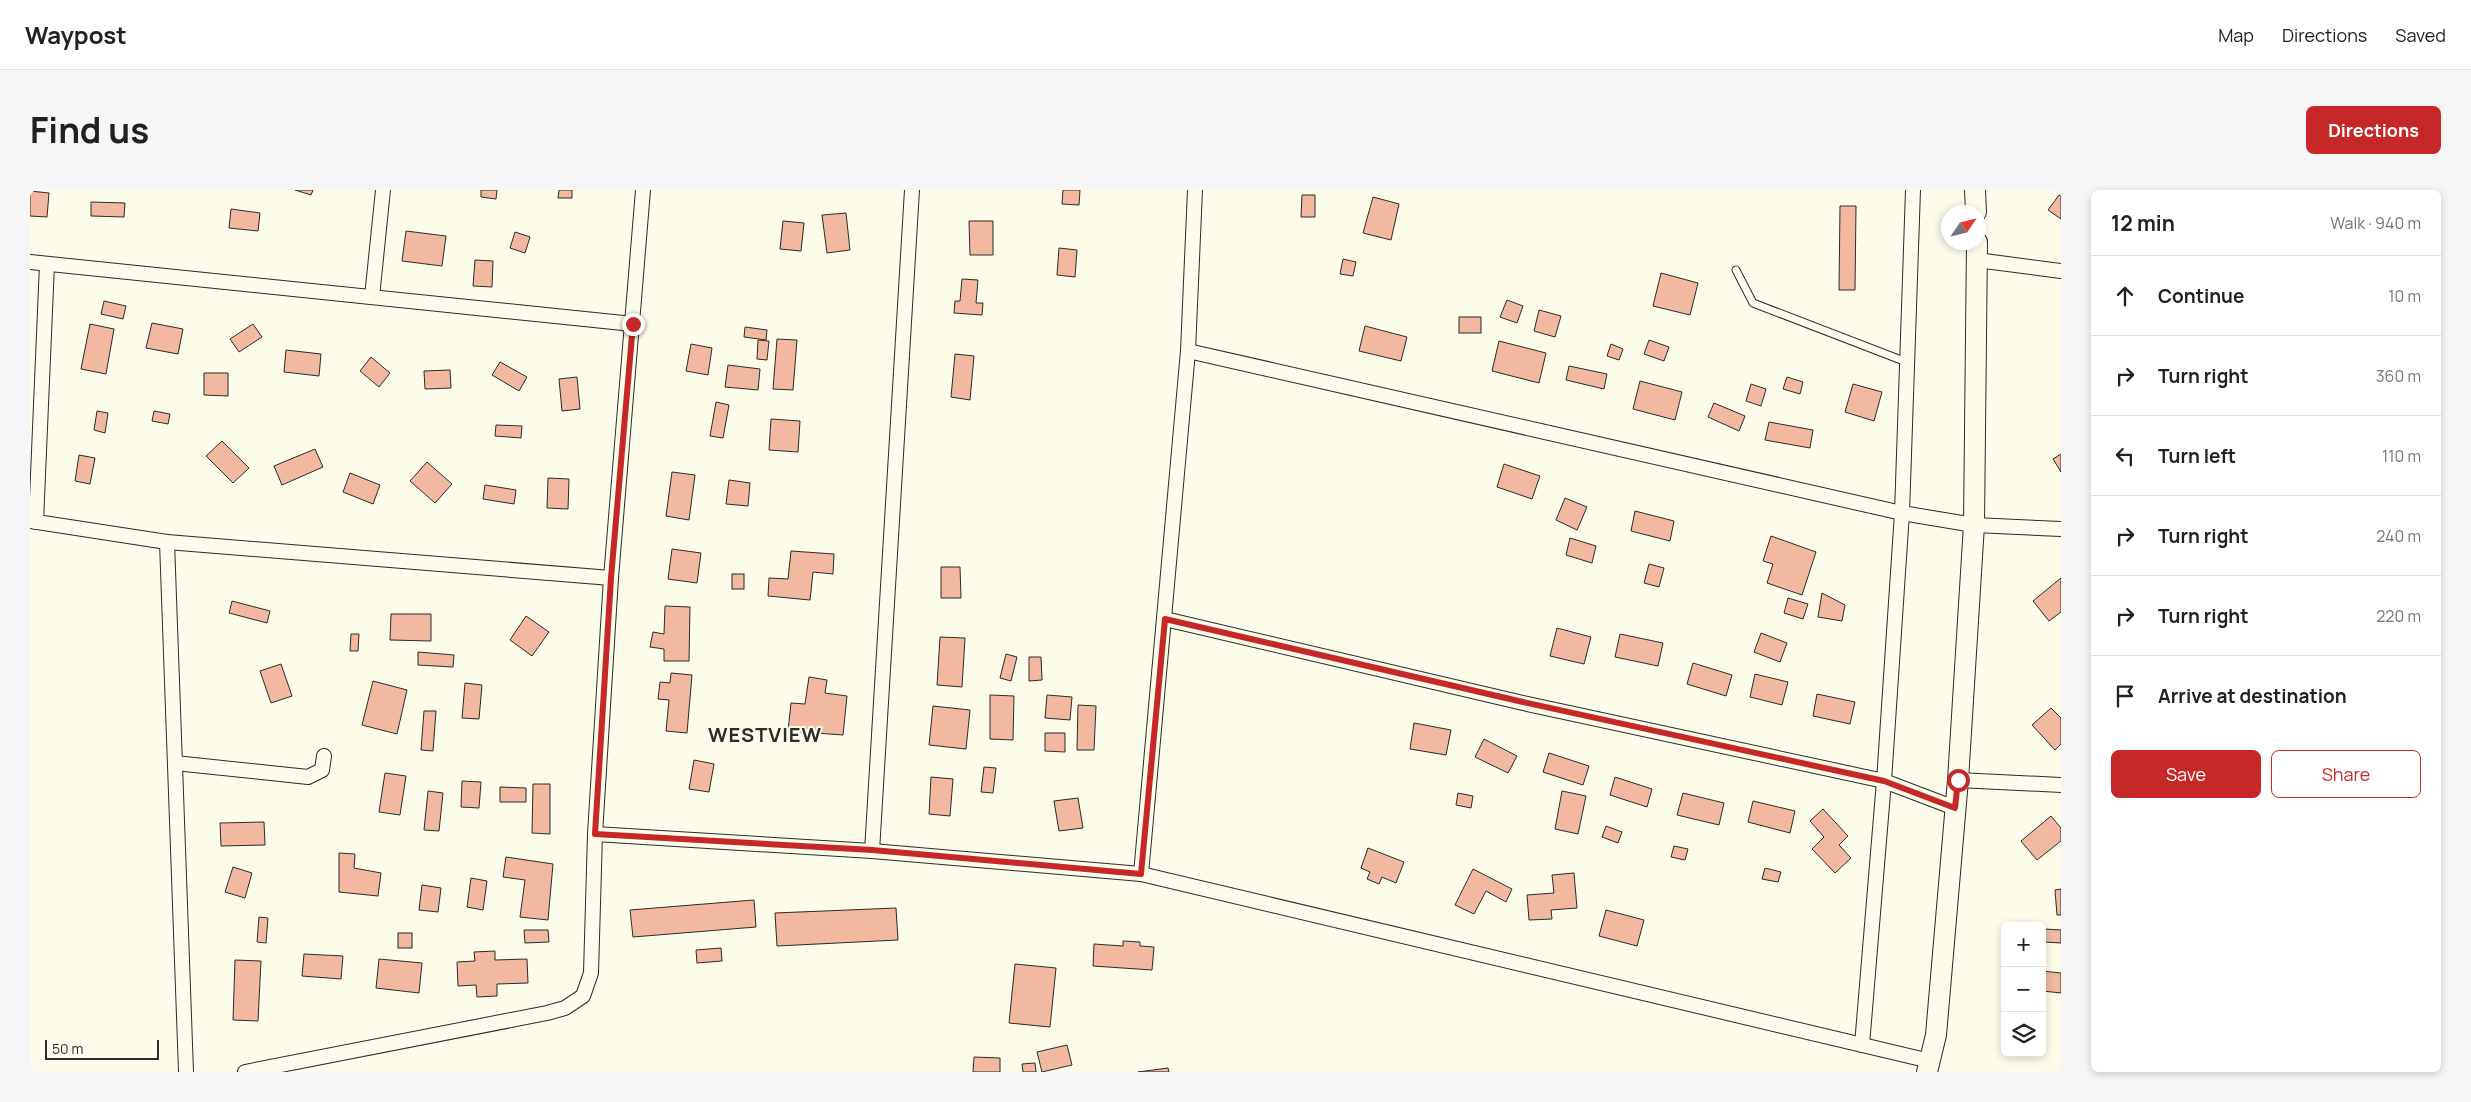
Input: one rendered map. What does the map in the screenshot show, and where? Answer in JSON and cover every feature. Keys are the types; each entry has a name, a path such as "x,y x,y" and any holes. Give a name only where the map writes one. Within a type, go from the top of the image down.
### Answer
{"main road":[{"path":"1975,190 1976,205"},
{"path":"1929,1066 1936,1035 1958,780 1974,526 1977,251"}],"street":[{"path":"372,297 383,190"},
{"path":"245,1072 546,1013 565,1008 583,996 591,973 595,834 611,578 643,190"},
{"path":"872,850 912,190"},
{"path":"1141,874 1188,352 1195,190"},
{"path":"1862,1045 1884,781 1902,513 1914,190"},
{"path":"1977,251 2061,271"},
{"path":"30,262 633,324"},
{"path":"47,264 33,521 167,542 611,578"},
{"path":"1188,352 1902,513 1974,526 2061,529"},
{"path":"167,542 186,1072"},
{"path":"1165,619 1532,705 1884,781 1955,808"},
{"path":"175,763 308,776 322,770 324,756"},
{"path":"1958,780 2061,785"},
{"path":"595,834 872,850 1141,874 1862,1045 1929,1066"}],"lane":[{"path":"1736,270 1753,303 1909,363"}],"building":[{"path":"295,190 313,190 311,195"},
{"path":"481,190 497,190 496,199 481,197"},
{"path":"559,190 572,190 572,198 558,198"},
{"path":"1063,190 1080,190 1079,205 1062,204"},
{"path":"30,191 49,193 47,217 30,216"},
{"path":"1302,195 1315,195 1315,217 1301,217"},
{"path":"2059,195 2061,196 2061,219 2048,210"},
{"path":"1373,197 1399,204 1391,240 1363,233"},
{"path":"91,202 125,203 124,217 91,216"},
{"path":"1840,206 1856,206 1855,290 1839,290"},
{"path":"231,209 260,213 258,231 229,228"},
{"path":"846,213 850,250 827,253 822,215"},
{"path":"783,221 804,223 801,251 780,249"},
{"path":"969,221 993,221 993,255 970,255"},
{"path":"406,231 446,236 442,266 402,261"},
{"path":"515,232 530,237 525,253 510,248"},
{"path":"1059,248 1077,250 1075,277 1057,275"},
{"path":"1343,259 1356,262 1353,276 1340,274"},
{"path":"475,260 493,261 492,287 473,286"},
{"path":"1661,273 1698,283 1690,315 1653,306"},
{"path":"962,279 978,280 976,303 983,303 982,315 954,313 955,301 960,301"},
{"path":"1507,300 1523,306 1517,323 1500,317"},
{"path":"104,301 126,306 123,319 101,314"},
{"path":"1539,310 1561,316 1555,337 1534,331"},
{"path":"1459,317 1481,317 1481,333 1459,333"},
{"path":"152,323 183,329 178,354 146,348"},
{"path":"90,324 114,329 106,374 81,369"},
{"path":"253,324 262,337 239,352 230,339"},
{"path":"1365,326 1407,337 1401,361 1359,351"},
{"path":"745,327 767,330 766,340 744,337"},
{"path":"777,339 797,340 793,390 773,389"},
{"path":"758,340 769,341 767,360 757,359"},
{"path":"1649,340 1669,347 1664,361 1644,354"},
{"path":"1499,341 1546,353 1539,383 1492,371"},
{"path":"691,344 712,348 708,375 686,371"},
{"path":"1611,344 1623,349 1619,360 1607,356"},
{"path":"286,350 321,354 319,376 284,372"},
{"path":"955,354 974,356 970,400 951,397"},
{"path":"371,357 390,373 379,387 360,371"},
{"path":"500,362 527,377 519,391 492,375"},
{"path":"728,365 760,369 758,390 725,387"},
{"path":"1569,366 1607,374 1604,389 1566,380"},
{"path":"450,370 451,388 425,389 424,371"},
{"path":"204,373 228,373 228,396 204,395"},
{"path":"577,377 580,409 562,411 559,379"},
{"path":"1787,377 1803,382 1800,394 1783,389"},
{"path":"1640,381 1682,392 1675,420 1633,409"},
{"path":"1751,384 1766,389 1761,406 1746,401"},
{"path":"1853,384 1882,392 1874,421 1845,412"},
{"path":"716,402 729,405 723,438 710,436"},
{"path":"1714,403 1745,416 1739,431 1708,417"},
{"path":"97,411 108,413 105,433 94,430"},
{"path":"154,411 170,414 168,424 152,421"},
{"path":"771,419 800,421 798,452 769,450"},
{"path":"1769,422 1813,430 1810,448 1765,440"},
{"path":"496,425 522,426 521,438 495,436"},
{"path":"222,441 249,468 233,483 206,456"},
{"path":"315,449 323,467 282,485 274,466"},
{"path":"2061,454 2061,472 2053,459"},
{"path":"79,455 95,458 90,484 75,481"},
{"path":"427,462 452,484 435,503 410,481"},
{"path":"1504,464 1540,476 1532,499 1497,487"},
{"path":"672,472 695,475 689,520 666,516"},
{"path":"350,473 380,485 373,504 343,492"},
{"path":"548,478 569,479 568,509 547,508"},
{"path":"729,480 750,483 748,506 726,504"},
{"path":"485,485 516,490 514,504 483,499"},
{"path":"1565,498 1587,507 1577,530 1556,520"},
{"path":"1635,511 1674,521 1670,541 1631,531"},
{"path":"1771,536 1816,552 1802,595 1767,583 1773,564 1763,561"},
{"path":"1570,538 1596,546 1592,563 1566,555"},
{"path":"672,549 701,553 697,583 668,579"},
{"path":"791,551 834,554 833,574 813,572 810,600 768,596 769,578 788,579"},
{"path":"1649,564 1664,568 1659,587 1644,583"},
{"path":"941,567 960,567 961,598 941,598"},
{"path":"732,574 744,574 744,589 732,589"},
{"path":"2061,578 2061,612 2049,621 2033,601"},
{"path":"1822,593 1845,605 1842,621 1818,617"},
{"path":"1788,598 1808,604 1803,619 1784,613"},
{"path":"232,601 270,611 267,623 229,613"},
{"path":"665,606 690,607 689,661 664,661 664,649 650,647 653,632 664,634"},
{"path":"391,614 431,614 431,641 390,640"},
{"path":"526,616 549,632 532,656 510,640"},
{"path":"1557,628 1591,637 1584,664 1550,656"},
{"path":"1761,633 1787,643 1780,662 1754,652"},
{"path":"351,634 359,634 358,651 350,651"},
{"path":"1620,634 1663,643 1658,666 1615,657"},
{"path":"940,637 965,638 962,687 937,685"},
{"path":"418,652 454,655 453,667 418,665"},
{"path":"1006,654 1017,657 1011,681 1000,678"},
{"path":"1029,657 1041,657 1042,680 1029,681"},
{"path":"1693,663 1732,675 1726,696 1687,684"},
{"path":"281,664 292,696 271,703 260,671"},
{"path":"671,673 692,675 687,733 666,731 669,700 658,699 660,682 670,683"},
{"path":"1755,674 1788,682 1782,705 1750,697"},
{"path":"809,677 827,680 825,693 847,696 843,735 788,731 791,703 805,704"},
{"path":"373,681 407,690 397,734 362,725"},
{"path":"465,683 482,685 479,719 462,718"},
{"path":"1817,694 1855,702 1850,724 1813,716"},
{"path":"990,695 1014,696 1013,740 990,739"},
{"path":"1047,695 1072,697 1070,720 1045,718"},
{"path":"1078,705 1096,706 1094,750 1077,750"},
{"path":"933,706 970,710 966,749 929,745"},
{"path":"2051,708 2061,718 2061,744 2055,750 2032,725"},
{"path":"424,711 436,711 433,751 421,750"},
{"path":"1414,723 1451,730 1446,755 1410,749"},
{"path":"1045,733 1065,733 1065,752 1045,751"},
{"path":"1484,739 1517,756 1508,773 1475,757"},
{"path":"1549,753 1589,766 1583,785 1543,772"},
{"path":"694,760 714,764 709,792 689,789"},
{"path":"984,767 996,768 993,793 981,792"},
{"path":"385,773 406,776 400,815 379,812"},
{"path":"931,777 953,779 950,816 929,814"},
{"path":"1615,777 1652,789 1647,807 1610,795"},
{"path":"462,781 481,782 479,808 461,807"},
{"path":"533,784 550,784 550,834 532,833"},
{"path":"500,787 526,788 526,802 500,802"},
{"path":"428,791 443,793 439,831 424,830"},
{"path":"1562,791 1586,796 1578,834 1555,829"},
{"path":"1458,793 1473,796 1471,808 1456,805"},
{"path":"1683,793 1724,803 1719,825 1677,815"},
{"path":"1078,798 1083,828 1059,831 1054,801"},
{"path":"1753,801 1795,811 1790,833 1748,822"},
{"path":"1823,809 1848,836 1839,845 1851,858 1835,873 1812,849 1824,837 1810,821"},
{"path":"2051,816 2061,828 2061,841 2037,860 2021,841"},
{"path":"264,822 265,845 221,846 220,823"},
{"path":"1606,826 1622,832 1618,843 1602,837"},
{"path":"1674,846 1688,849 1685,860 1671,857"},
{"path":"1368,848 1404,862 1396,883 1382,877 1379,884 1367,879 1370,872 1361,868"},
{"path":"339,853 355,854 354,868 381,873 378,896 339,892"},
{"path":"506,857 553,864 548,920 520,917 525,880 503,877"},
{"path":"233,867 252,873 245,898 225,892"},
{"path":"1765,868 1781,872 1778,882 1762,879"},
{"path":"1473,869 1512,889 1506,902 1486,891 1474,914 1455,905"},
{"path":"1574,873 1577,908 1551,910 1552,919 1529,920 1527,895 1554,893 1552,875"},
{"path":"471,878 487,881 483,910 467,907"},
{"path":"422,885 441,888 438,912 419,910"},
{"path":"2061,889 2061,915 2057,915 2055,890"},
{"path":"754,900 756,927 633,937 630,910"},
{"path":"896,908 898,940 777,946 775,913"},
{"path":"1606,910 1644,920 1637,946 1599,936"},
{"path":"259,917 268,918 266,943 257,942"},
{"path":"2046,929 2061,930 2061,943 2046,942"},
{"path":"524,930 548,930 549,942 525,943"},
{"path":"398,933 412,933 412,948 398,948"},
{"path":"1123,941 1140,942 1140,946 1154,947 1152,970 1093,966 1094,944 1123,946"},
{"path":"721,948 722,961 697,963 696,950"},
{"path":"495,951 495,960 527,959 528,983 497,984 497,996 477,997 476,985 458,986 457,962 475,961 474,952"},
{"path":"304,954 343,956 341,979 302,976"},
{"path":"379,959 422,963 419,993 376,988"},
{"path":"235,960 261,961 258,1021 233,1020"},
{"path":"1015,964 1056,968 1050,1027 1009,1023"},
{"path":"2046,971 2061,973 2061,993 2046,991"},
{"path":"1067,1045 1072,1065 1042,1072 1037,1052"},
{"path":"974,1057 1000,1058 1000,1072 973,1072"},
{"path":"1035,1063 1036,1072 1023,1072 1022,1064"},
{"path":"1168,1068 1169,1072 1138,1072"}],"district":[{"name":"WESTVIEW","path":"765,735"}],"route":[{"path":"633,324 611,578 595,834 872,850 1141,874 1165,619 1523,702 1884,781 1955,808 1958,780"}]}
